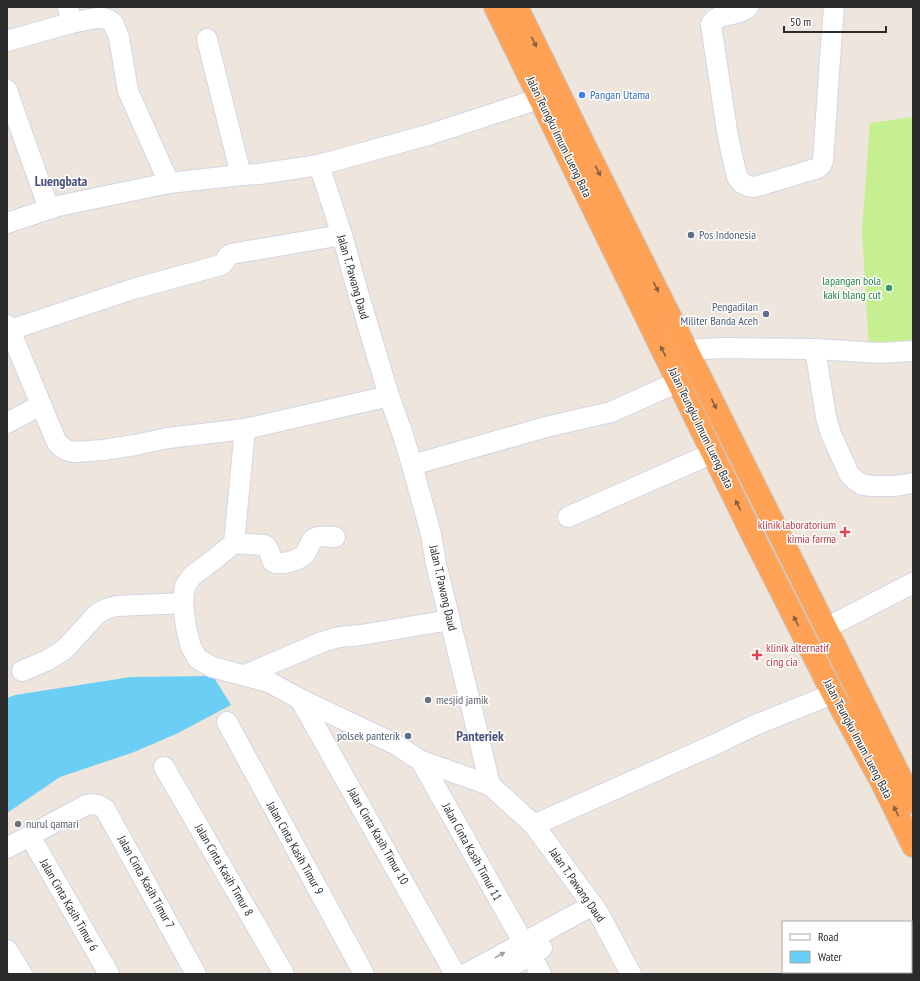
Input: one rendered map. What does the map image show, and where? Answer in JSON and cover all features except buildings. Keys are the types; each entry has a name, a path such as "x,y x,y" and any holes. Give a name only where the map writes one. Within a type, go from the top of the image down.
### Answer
{"highway":[{"name":"Jalan Teungku Imum Lueng Bata","path":"495,7 539,97 577,152 688,350 913,802"},
{"name":"Jalan Teungku Imum Lueng Bata","path":"517,7 577,152 678,382 749,528 833,694 880,779 913,846"}],"street":[{"path":"748,7 741,12 718,18 712,22 711,25 728,137 737,177 742,183 755,187 818,168 824,161 834,7"},
{"path":"7,41 70,15 103,18 113,23 119,37 128,91 169,182"},
{"path":"207,39 241,175"},
{"path":"7,90 49,209"},
{"path":"7,223 58,206 169,182 259,174 319,166 428,135 529,102 539,97"},
{"name":"Jalan T. Pawang Daud","path":"319,166 342,235 389,396 412,465 431,534 436,564 490,785 534,825 596,909 631,974"},
{"path":"342,235 232,254 229,255 225,262 221,264 133,289 8,328 57,443 66,450 74,452 103,450 168,438 245,429 389,396"},
{"path":"688,350 720,348 815,349 880,352 913,351"},
{"path":"815,349 826,417 831,434 849,474 863,485 895,486 913,483"},
{"path":"412,465 546,427 611,412 678,382"},
{"path":"7,422 41,405"},
{"path":"234,543 245,429"},
{"path":"568,517 713,453"},
{"path":"334,537 316,537 313,539 305,555 278,564 273,562 268,549 264,545 234,543 187,581 183,603 190,647 198,659 212,667 269,682 300,699 395,744 421,761 490,785"},
{"path":"826,628 913,583"},
{"path":"22,671 48,660 65,649 97,614 106,609 116,606 183,603"},
{"path":"245,675 322,642 339,637 361,635 450,620"},
{"path":"534,825 755,725 833,694"},
{"name":"Jalan Cinta Kasih Timur 10","path":"300,699 455,974"},
{"name":"Jalan Cinta Kasih Timur 9","path":"227,722 364,974"},
{"name":"Jalan Cinta Kasih Timur 11","path":"421,761 541,974"},
{"name":"Jalan Cinta Kasih Timur 8","path":"164,767 284,974"},
{"name":"Jalan Cinta Kasih Timur 7","path":"30,836 86,805 96,804 105,809 196,974"},
{"path":"7,848 30,836"},
{"name":"Jalan Cinta Kasih Timur 6","path":"30,836 109,974"},
{"path":"466,974 527,949 596,909"},
{"path":"497,974 527,949"},
{"path":"7,950 22,974"}],"green space":[{"name":"lapangan bola kaki blang cut","path":"913,117 913,346 869,349 862,230 870,123"}],"water":[{"path":"213,676 231,705 176,734 134,752 60,777 7,813 7,698 15,695 131,677"}],"place":[{"name":"Pangan Utama","path":"582,95"},
{"name":"Pos Indonesia","path":"691,235"},
{"name":"lapangan bola kaki blang cut","path":"889,288"},
{"name":"Pengadilan Militer Banda Aceh","path":"766,314"},
{"name":"klinik laboratorium kimia farma","path":"845,532"},
{"name":"klinik alternatif cing cia","path":"757,655"},
{"name":"mesjid jamik","path":"428,700"},
{"name":"polsek panterik","path":"408,736"},
{"name":"nurul qamari","path":"18,824"}],"district":[{"name":"Luengbata","path":"61,181"},
{"name":"Panteriek","path":"480,736"}]}
